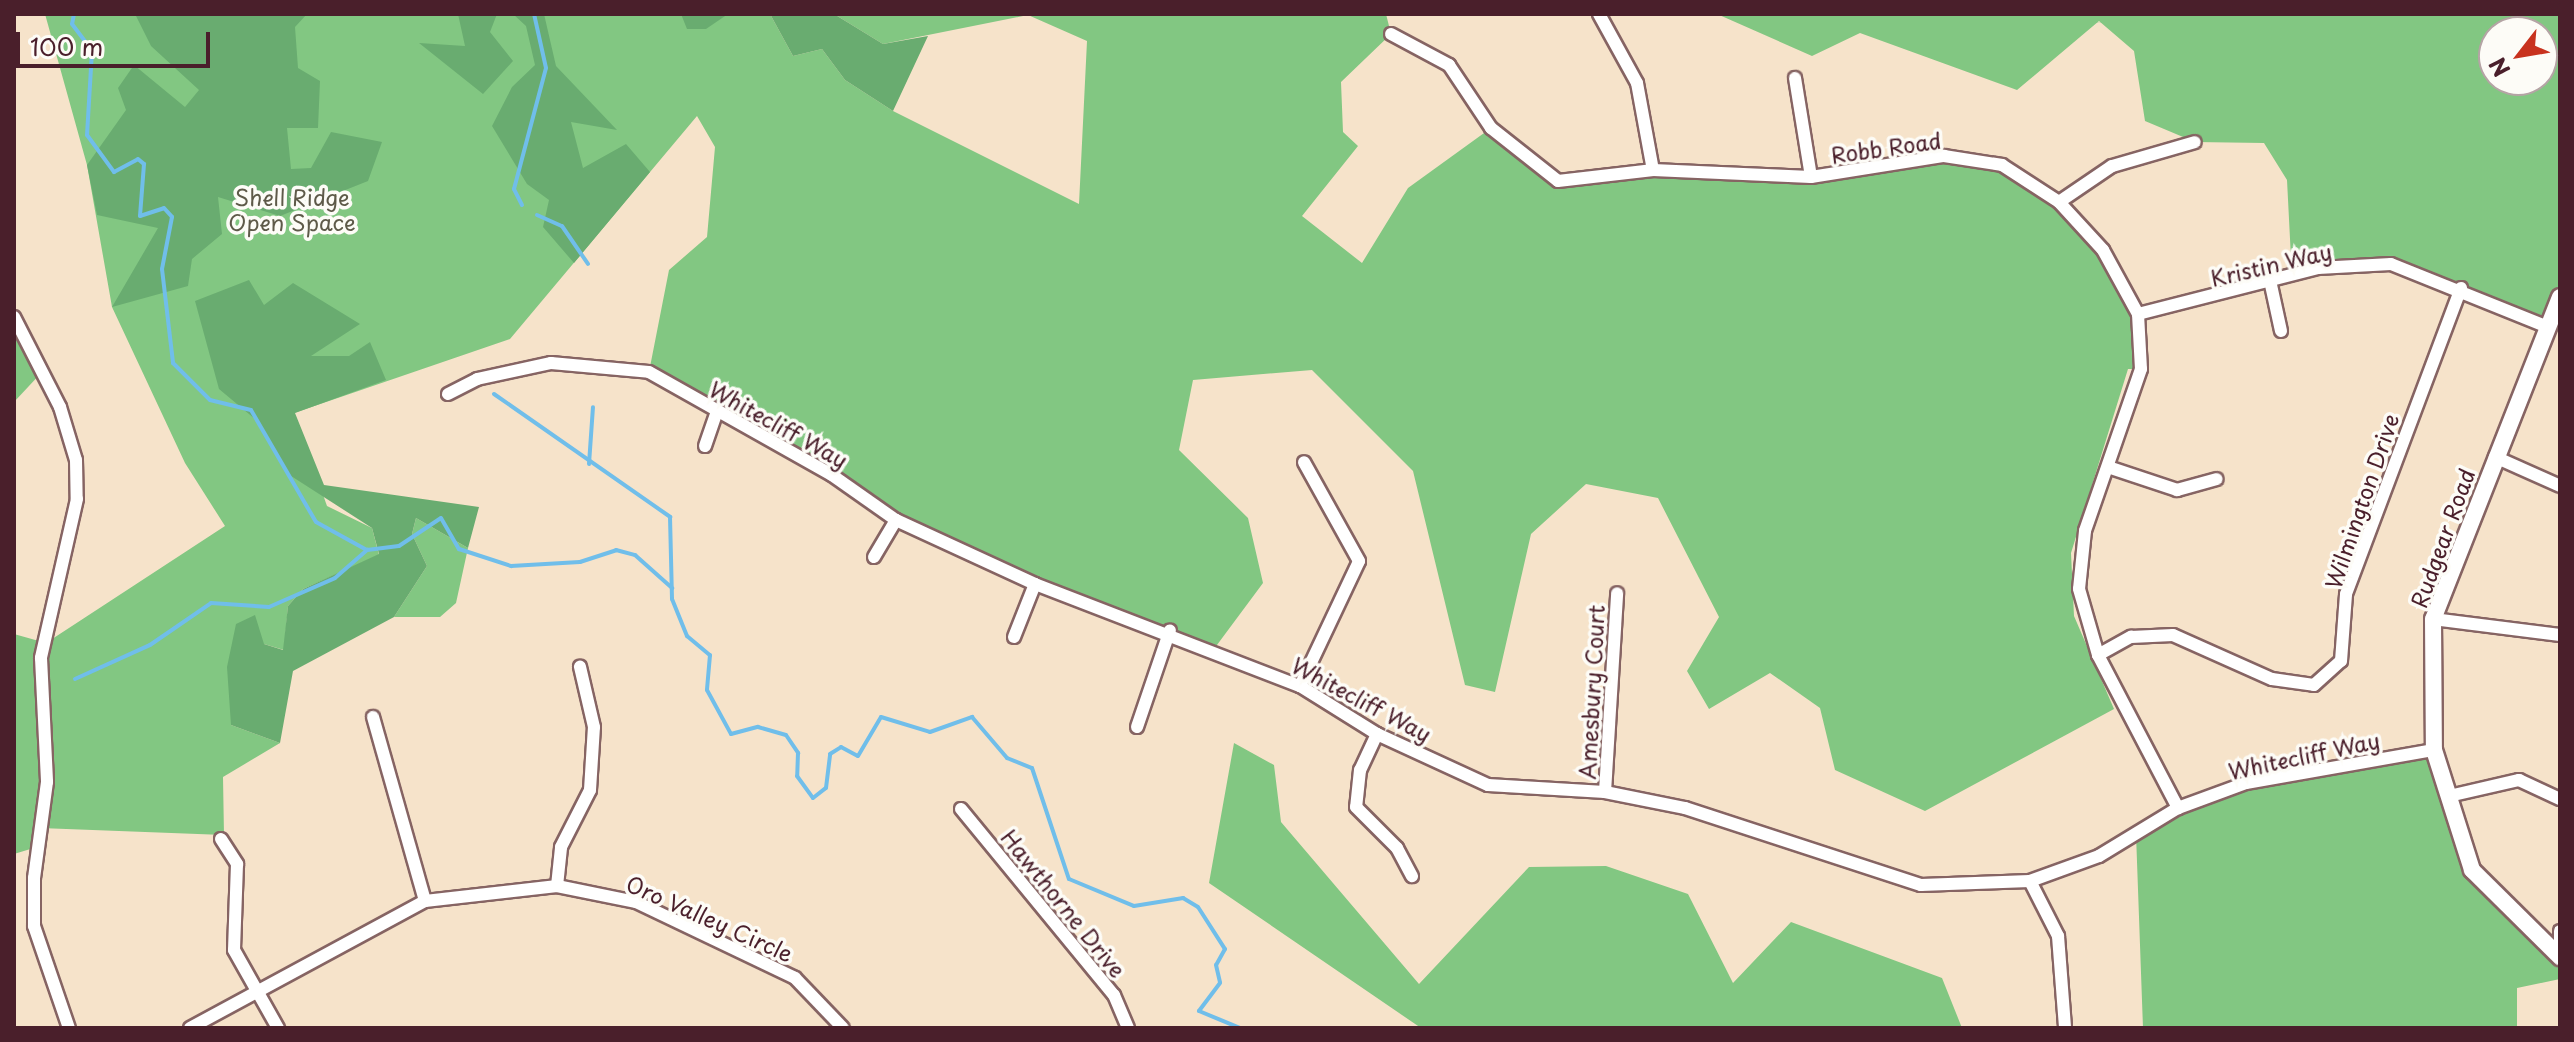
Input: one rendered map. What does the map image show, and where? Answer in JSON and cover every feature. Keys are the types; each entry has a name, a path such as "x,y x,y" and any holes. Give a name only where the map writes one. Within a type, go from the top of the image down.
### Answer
{"street":[{"path":"1599,14 1637,83 1653,170"},
{"name":"Robb Road","path":"1391,34 1449,65 1491,128 1558,181 1653,170 1811,177 1944,156 2002,165 2059,202 2103,250 2138,314 2141,369 2080,563 2085,622 2098,655 2178,808"},
{"path":"1795,78 1811,177"},
{"path":"2059,202 2112,166 2195,142"},
{"name":"Kristin Way","path":"2138,314 2271,285 2318,268 2391,264 2461,288 2545,326"},
{"path":"2271,285 2281,331"},
{"name":"Wilmington Drive","path":"2098,655 2131,637 2173,635 2272,679 2314,685 2341,661 2346,594 2461,288"},
{"name":"Rudgear Road","path":"2560,299 2545,326 2433,619 2434,750 2472,870 2560,957"},
{"path":"14,317 60,407 76,460 77,499 41,658 47,782 34,878 34,926 69,1028"},
{"name":"Whitecliff Way","path":"448,394 477,379 551,363 649,372 716,414 832,475 896,520 1035,584 1170,630 1300,686 1377,734 1488,785 1605,792 1685,808 1921,885 2030,881 2099,856 2178,808 2246,783 2434,750"},
{"path":"705,446 716,414"},
{"path":"2495,457 2560,486"},
{"path":"1300,686 1359,561 1304,462"},
{"path":"2108,467 2177,490 2217,479"},
{"path":"874,557 896,520"},
{"path":"1014,637 1035,584"},
{"name":"Amesbury Court","path":"1605,792 1617,593"},
{"path":"2433,619 2560,635"},
{"path":"1137,727 1170,630"},
{"path":"557,886 561,847 590,790 594,727 580,667"},
{"path":"373,717 425,901"},
{"path":"1377,734 1360,770 1356,807 1397,848 1412,876"},
{"path":"2449,796 2519,780 2560,799"},
{"name":"Hawthorne Drive","path":"961,809 1114,995 1128,1028"},
{"path":"221,839 237,864 234,950 278,1028"},
{"path":"2030,881 2058,936 2065,1028"},
{"name":"Oro Valley Circle","path":"190,1028 255,987 425,901 557,886 636,902 795,978 843,1028"},
{"path":"2560,931 2560,957"}],"green space":[{"name":"Shell Ridge Open Space","path":"45,14 770,14 793,56 822,49 845,80 893,111 1079,204 1087,41 1028,15 883,44 834,14 1386,14 1391,34 1341,82 1343,132 1358,146 1302,216 1362,263 1408,188 1491,128 1558,181 1653,170 1811,177 1944,156 2002,165 2059,202 2103,250 2138,314 2141,369 2128,369 2071,553 2074,616 2114,709 1925,811 1835,770 1820,708 1770,673 1709,709 1687,671 1719,617 1658,498 1586,484 1531,534 1495,692 1465,685 1413,471 1312,370 1193,380 1179,450 1248,518 1263,583 1214,649 1035,584 896,520 649,372 669,270 707,237 715,147 697,116 510,339 294,413 327,506 372,528 379,555 303,589 288,606 284,650 264,644 231,725 280,743 223,777 224,835 40,828 37,847 14,854 14,634 46,643 225,526 185,463 112,307 87,165"},
{"name":"Shell Ridge Open Space","path":"135,14 307,14 295,27 298,68 320,81 318,128 287,128 291,169 311,168 331,132 382,142 368,181 280,216 218,197 222,234 192,259 188,286 112,307 158,228 97,215 87,165 126,110 118,88 134,65 185,107 199,90 151,46"},
{"path":"458,14 497,14 490,32 513,61 483,94 419,43 465,46"},
{"path":"513,14 544,14 556,66 617,130 571,122 583,168 626,144 650,172 574,263 543,227 549,200 527,184 492,126 512,87 535,65 526,26"},
{"path":"681,14 728,14 706,29 687,29"},
{"path":"770,14 834,14 883,44 928,36 893,111 845,80 822,49 793,56"},
{"path":"1717,14 2560,14 2560,297 2545,326 2391,264 2318,268 2292,278 2287,180 2264,143 2195,142 2145,121 2134,51 2099,21 2017,90 1860,33 1812,56"},
{"path":"249,280 264,305 293,283 360,324 311,356 349,356 370,342 386,380 295,413 324,485 479,507 468,548 416,518 412,534 427,566 394,617 293,671 280,743 231,725 227,667 236,624 255,615 264,644 283,650 288,606 303,589 379,554 372,528 288,474 255,419 219,389 195,301"},
{"path":"14,317 43,371 14,402"},
{"path":"416,518 468,548 456,603 440,617 394,617 427,566 412,534"},
{"path":"1234,743 1274,765 1281,822 1419,984 1529,867 1606,866 1688,894 1733,983 1791,922 1942,978 1962,1028 1421,1028 1209,883"},
{"path":"2434,750 2472,870 2560,956 2560,979 2517,988 2517,1028 2143,1028 2136,834 2246,783"}],"waterway":[{"path":"74,14 72,24 92,51 87,135 114,172 138,159 144,164 140,216 164,208 172,217 162,269 173,363 210,400 251,410 316,522 367,550"},
{"path":"522,205 514,189 546,68 534,14"},
{"path":"537,215 562,226 588,264"},
{"path":"494,394 670,517 672,599 687,636 710,655 707,690 731,734 758,727 786,735 798,753 797,776 813,798 826,788 830,754 841,747 858,756 881,717 930,732 972,717 1007,758 1032,768 1069,879 1134,906 1183,898 1198,907 1225,949 1216,965 1220,983 1199,1011 1240,1028"},
{"path":"589,464 593,407"},
{"path":"75,679 150,645 211,603 269,607 335,578 367,550 399,546 441,518 459,549 511,566 580,562 616,550 635,555 672,588"}]}
